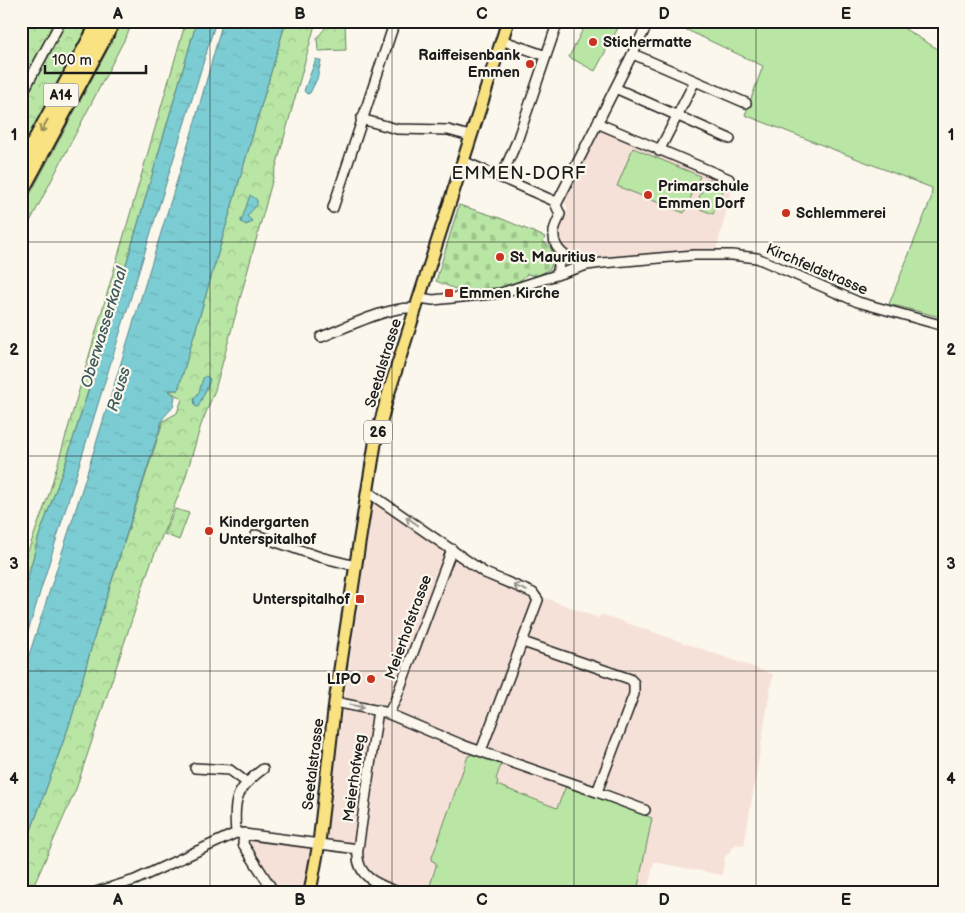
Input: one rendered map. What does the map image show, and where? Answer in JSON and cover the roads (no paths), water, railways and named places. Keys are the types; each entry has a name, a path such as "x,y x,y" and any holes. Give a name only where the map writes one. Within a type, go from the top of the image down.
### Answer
{"highway":[{"name":"A14","path":"21,167 100,21"},
{"name":"A14","path":"21,191 113,21"}],"main road":[{"name":"Seetalstrasse","path":"310,892 319,843 335,702 380,422 508,21"}],"street":[{"path":"21,96 61,21"},
{"path":"333,208 395,21"},
{"path":"501,178 517,141 558,21"},
{"path":"557,275 561,253 554,233 560,214 557,204 649,21"},
{"path":"501,40 546,56"},
{"path":"633,54 746,103"},
{"path":"659,151 695,81"},
{"path":"615,88 730,139"},
{"path":"361,119 397,129 448,130 470,136"},
{"path":"597,123 659,151 729,179"},
{"path":"463,161 557,204"},
{"name":"Kirchfeldstrasse","path":"561,253 573,262 587,265"},
{"name":"Kirchfeldstrasse","path":"420,298 433,300 501,293 587,265 694,255 732,255 757,258 858,302 944,326"},
{"path":"321,337 386,312 404,308 416,309"},
{"path":"368,492 486,573 533,593 538,600 481,751"},
{"path":"256,535 356,566"},
{"name":"Meierhofstrasse","path":"388,714 395,701 452,548"},
{"path":"523,642 630,679 634,683 634,694 597,792"},
{"path":"335,702 378,710 481,751 645,810"},
{"name":"Meierhofweg","path":"358,849 378,710"},
{"path":"195,768 230,770 246,782"},
{"path":"263,769 246,782 238,795 240,833 243,844 274,892"},
{"path":"96,892 136,880 240,833 358,849 358,864 364,875 398,892"}],"water":[{"path":"197,21 216,21 21,654 21,603 39,536 65,465 105,337"},
{"name":"Reuss","path":"223,21 286,21 178,390 168,390 175,396 173,407 163,418 96,631 71,720 21,858 21,680 75,512 192,132"},
{"path":"316,59 321,61 317,79 310,93 307,94 304,91"},
{"path":"250,195 257,200 257,205 247,216 253,222 246,225 241,222"},
{"path":"206,376 210,379 209,383 198,407 195,406 194,399 199,392 203,378"}],"place":[{"name":"Stichermatte","path":"593,42"},
{"name":"Raiffeisenbank Emmen","path":"530,64"},
{"name":"Primarschule Emmen Dorf","path":"648,195"},
{"name":"Schlemmerei","path":"786,213"},
{"name":"St. Mauritius","path":"500,257"},
{"name":"Emmen Kirche","path":"449,293"},
{"name":"Kindergarten Unterspitalhof","path":"209,531"},
{"name":"Unterspitalhof","path":"360,599"},
{"name":"LIPO","path":"371,679"}],"district":[{"name":"EMMEN-DORF","path":"519,173"}],"water label":[{"name":"Oberwasserkanal","path":"103,327"}]}
